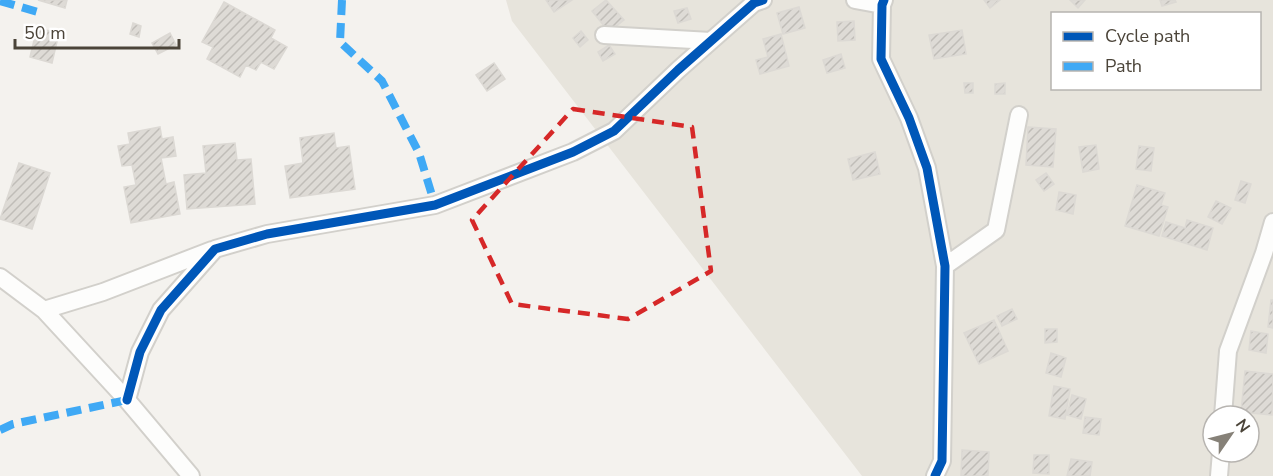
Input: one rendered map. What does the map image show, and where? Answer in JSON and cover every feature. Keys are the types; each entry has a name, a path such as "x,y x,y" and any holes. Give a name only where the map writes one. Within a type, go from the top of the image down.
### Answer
{"street":[{"path":"44,310 103,292 215,249 267,234 435,205 573,152 614,130 754,3 763,0"},
{"path":"855,0 883,2 881,59 909,118 927,168 945,266 942,461 934,476"},
{"path":"604,35 711,41"},
{"path":"945,266 996,230 1019,115"},
{"path":"1224,404 1228,351 1273,222"},
{"path":"127,400 140,351 161,310 215,249"},
{"path":"0,277 44,310 127,400 191,476"}],"highlighted area":[{"path":"573,109 692,127 711,271 628,319 512,304 472,220"}],"shaded area":[{"path":"506,0 1273,0 1273,476 862,476 512,21"}],"building":[{"path":"38,0 67,0 65,8"},
{"path":"546,0 572,0 554,12"},
{"path":"606,0 624,20 609,32 592,11"},
{"path":"984,0 1000,0 990,8"},
{"path":"1070,0 1085,0 1078,8"},
{"path":"1160,0 1175,0 1176,2 1162,6"},
{"path":"224,2 275,30 271,38 287,47 274,69 261,62 256,70 246,65 240,77 207,59 213,47 202,42"},
{"path":"799,7 805,28 783,34 777,13"},
{"path":"687,8 691,19 678,23 674,11"},
{"path":"854,21 855,40 838,41 837,22"},
{"path":"133,23 141,26 139,37 130,34"},
{"path":"37,28 59,33 52,63 30,57"},
{"path":"962,30 966,54 934,59 929,35"},
{"path":"581,31 588,40 580,47 573,38"},
{"path":"170,33 176,45 158,54 152,43"},
{"path":"781,34 789,66 760,74 756,60 768,57 763,39"},
{"path":"609,45 615,54 603,61 598,52"},
{"path":"841,54 845,68 827,73 823,60"},
{"path":"494,63 505,79 487,91 476,75"},
{"path":"964,83 973,83 973,93 965,93"},
{"path":"1005,83 1005,94 995,94 995,84"},
{"path":"160,127 162,139 173,137 176,156 161,158 166,184 174,182 180,214 131,223 124,187 136,185 132,165 122,166 118,146 130,144 128,133"},
{"path":"1028,127 1056,129 1053,167 1026,165"},
{"path":"334,133 336,148 349,146 355,189 290,198 285,166 303,163 300,138"},
{"path":"235,143 237,160 251,159 255,204 187,209 184,175 206,173 203,146"},
{"path":"1096,145 1099,169 1083,172 1079,147"},
{"path":"1139,146 1154,148 1151,171 1136,169"},
{"path":"875,152 880,174 853,180 848,159"},
{"path":"19,163 50,173 32,229 0,219"},
{"path":"1046,173 1054,184 1044,191 1036,180"},
{"path":"1241,181 1251,184 1245,203 1235,200"},
{"path":"1137,185 1165,193 1161,205 1168,207 1159,236 1125,226"},
{"path":"1059,192 1076,195 1073,214 1056,210"},
{"path":"1216,201 1231,208 1222,224 1208,217"},
{"path":"1187,220 1213,228 1207,250 1162,236 1166,222 1185,228"},
{"path":"1271,300 1273,300 1273,328 1268,327"},
{"path":"1012,309 1017,319 1002,326 997,316"},
{"path":"994,320 1008,351 979,364 964,333"},
{"path":"1045,329 1057,329 1057,342 1045,343"},
{"path":"1251,331 1268,334 1266,353 1249,350"},
{"path":"1051,353 1066,358 1061,377 1046,373"},
{"path":"1245,371 1273,374 1272,415 1261,414 1261,404 1242,404"},
{"path":"1054,386 1070,389 1065,419 1049,416"},
{"path":"1072,395 1086,399 1081,419 1067,415"},
{"path":"1085,417 1101,419 1099,435 1083,433"},
{"path":"962,450 989,452 988,476 961,476"},
{"path":"1034,455 1049,455 1049,474 1033,473"},
{"path":"1071,459 1092,462 1090,476 1067,476"}],"marked path":[{"path":"342,0 340,42 382,81 419,153 435,205"},
{"path":"0,1 38,12"},
{"path":"0,430 13,424 127,400"}],"cycle path":[{"path":"127,400 140,352 161,310 215,249 267,234 435,205 573,152 614,131 678,70 754,3 763,0"},
{"path":"884,0 881,59 909,118 927,168 945,266 942,461 935,476"}]}
